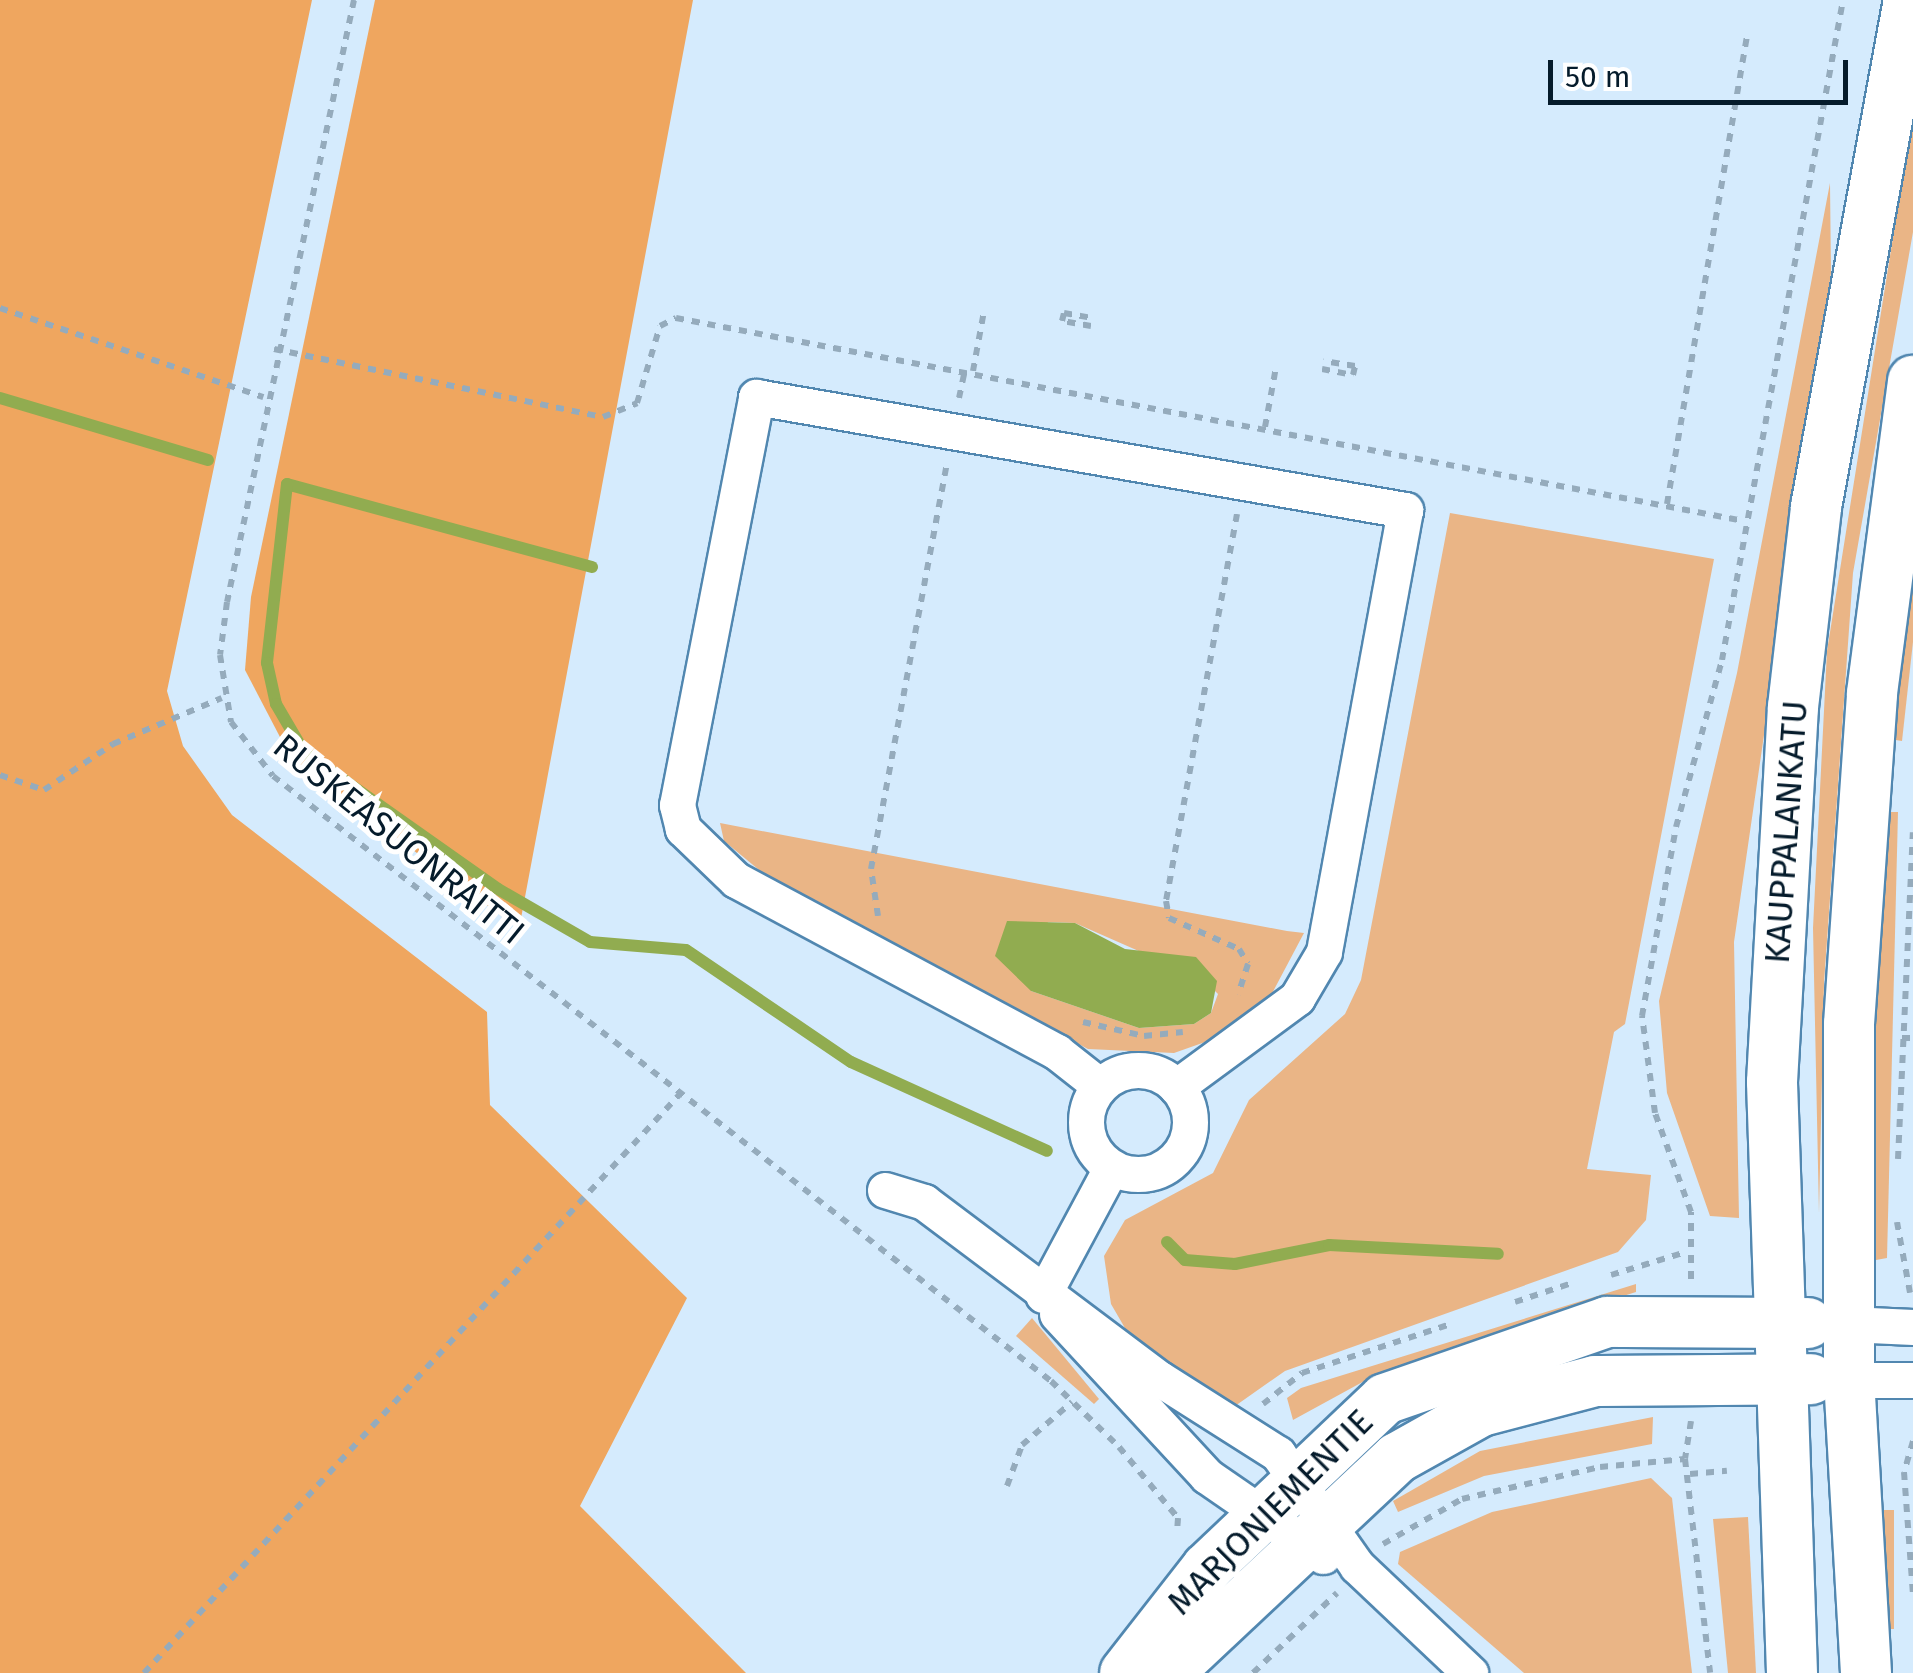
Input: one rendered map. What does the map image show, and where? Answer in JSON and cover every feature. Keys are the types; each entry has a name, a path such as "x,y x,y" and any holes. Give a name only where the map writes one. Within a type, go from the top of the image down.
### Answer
{"main road":[{"name":"KAUPPALANKATU","path":"1792,1673 1778,1378 1772,1082 1793,707 1816,507 1909,0"},
{"name":"KAUPPALANKATU","path":"1866,1673 1848,1324 1857,865 1913,381"},
{"name":"MARJONIEMENTIE","path":"1125,1673 1256,1517 1385,1399 1561,1333 1653,1318 1848,1324"},
{"name":"MARJONIEMENTIE","path":"1168,1673 1240,1598 1329,1548 1397,1458 1481,1411 1595,1381 1849,1380"}],"street":[{"path":"1100,1086 1057,1052 736,880 683,828 680,791 756,397 1405,510 1324,952 1297,998 1176,1086"},
{"path":"1140,1069 1176,1086 1190,1128 1176,1159 1145,1174 1112,1168 1085,1125 1100,1086 1140,1069"},
{"path":"1043,1295 1112,1168"},
{"path":"885,1190 924,1202 1043,1295 1297,1476 1329,1548"},
{"path":"1043,1295 1087,1352 1256,1517 1329,1548 1470,1673"},
{"path":"1848,1324 1913,1327"},
{"path":"1849,1380 1913,1380"}],"path":[{"name":"RUSKEASUONRAITTI","path":"354,0 263,398 222,636 222,698 243,743 274,776 1072,1402 1178,1518 1177,1545"},
{"path":"1693,1290 1691,1212 1654,1113 1642,1016 1745,521 1843,0"},
{"path":"1667,504 1748,32"},
{"path":"0,308 263,398"},
{"path":"957,404 984,311"},
{"path":"274,349 602,417 637,403 660,326 676,318 1745,521"},
{"path":"1264,427 1276,368"},
{"path":"896,925 879,917 871,869 949,451"},
{"path":"1228,1003 1248,964 1222,938 1169,918 1166,902 1239,502"},
{"path":"0,775 44,790 112,744 222,698"},
{"path":"1897,1178 1913,832"},
{"path":"1069,1016 1144,1036 1203,1022"},
{"path":"1902,1038 1913,1038"},
{"path":"1900,1082 1913,1083"},
{"path":"144,1673 679,1095"},
{"path":"1896,1217 1912,1304"},
{"path":"1006,1486 1022,1446 1072,1402"},
{"path":"1692,1414 1685,1460 1690,1474 1710,1673"},
{"path":"1913,1440 1904,1472 1913,1595"},
{"path":"1385,1542 1498,1489 1685,1460"},
{"path":"1690,1474 1727,1471"},
{"path":"1253,1673 1336,1594"}],"shaded area":[{"path":"0,0 312,0 167,691 183,746 232,815 487,1012 490,1105 687,1298 580,1506 746,1673 0,1673"},
{"path":"375,0 693,0 519,929 292,760 245,670 251,597"},
{"path":"1913,112 1913,232 1853,573 1824,983 1819,1214 1813,928 1827,651"},
{"path":"1830,183 1831,273 1734,942 1739,1218 1710,1216 1667,1093 1659,1001 1737,673"},
{"path":"1450,513 1714,559 1625,1024 1614,1032 1587,1169 1651,1175 1646,1220 1618,1252 1285,1371 1228,1411 1129,1335 1111,1304 1104,1256 1125,1220 1213,1173 1249,1100 1345,1014 1361,980"},
{"path":"1913,549 1913,642 1902,741 1889,739"},
{"path":"1886,812 1898,812 1887,1258 1876,1260 1865,1227"},
{"path":"720,823 1304,933 1268,1001 1208,1041 1174,1053 1088,1049 764,874 724,841","holes":["1048,922 1075,923 1150,956 1180,956 1218,994 1211,1013 1194,1024 1139,1028 1031,991"]},
{"path":"1007,921 1075,923 1125,949 1196,957 1217,981 1211,1013 1194,1024 1139,1028 1031,991 995,956"},
{"path":"1636,1284 1636,1292 1379,1373 1293,1420 1287,1398 1301,1388"},
{"path":"1032,1318 1099,1399 1094,1404 1016,1336"},
{"path":"1653,1417 1652,1444 1484,1476 1398,1512 1393,1501 1480,1451"},
{"path":"1651,1478 1672,1498 1692,1673 1524,1673 1398,1564 1400,1552 1492,1512"},
{"path":"1880,1510 1894,1510 1894,1629 1880,1629"},
{"path":"1748,1517 1756,1673 1728,1673 1713,1519"}],"waterway":[{"path":"0,398 208,460"},
{"path":"592,567 287,484 267,663 276,704 304,752 498,889 590,942 686,950 851,1062 1047,1151"},
{"path":"1167,1242 1185,1260 1235,1264 1329,1245 1498,1254"}]}
